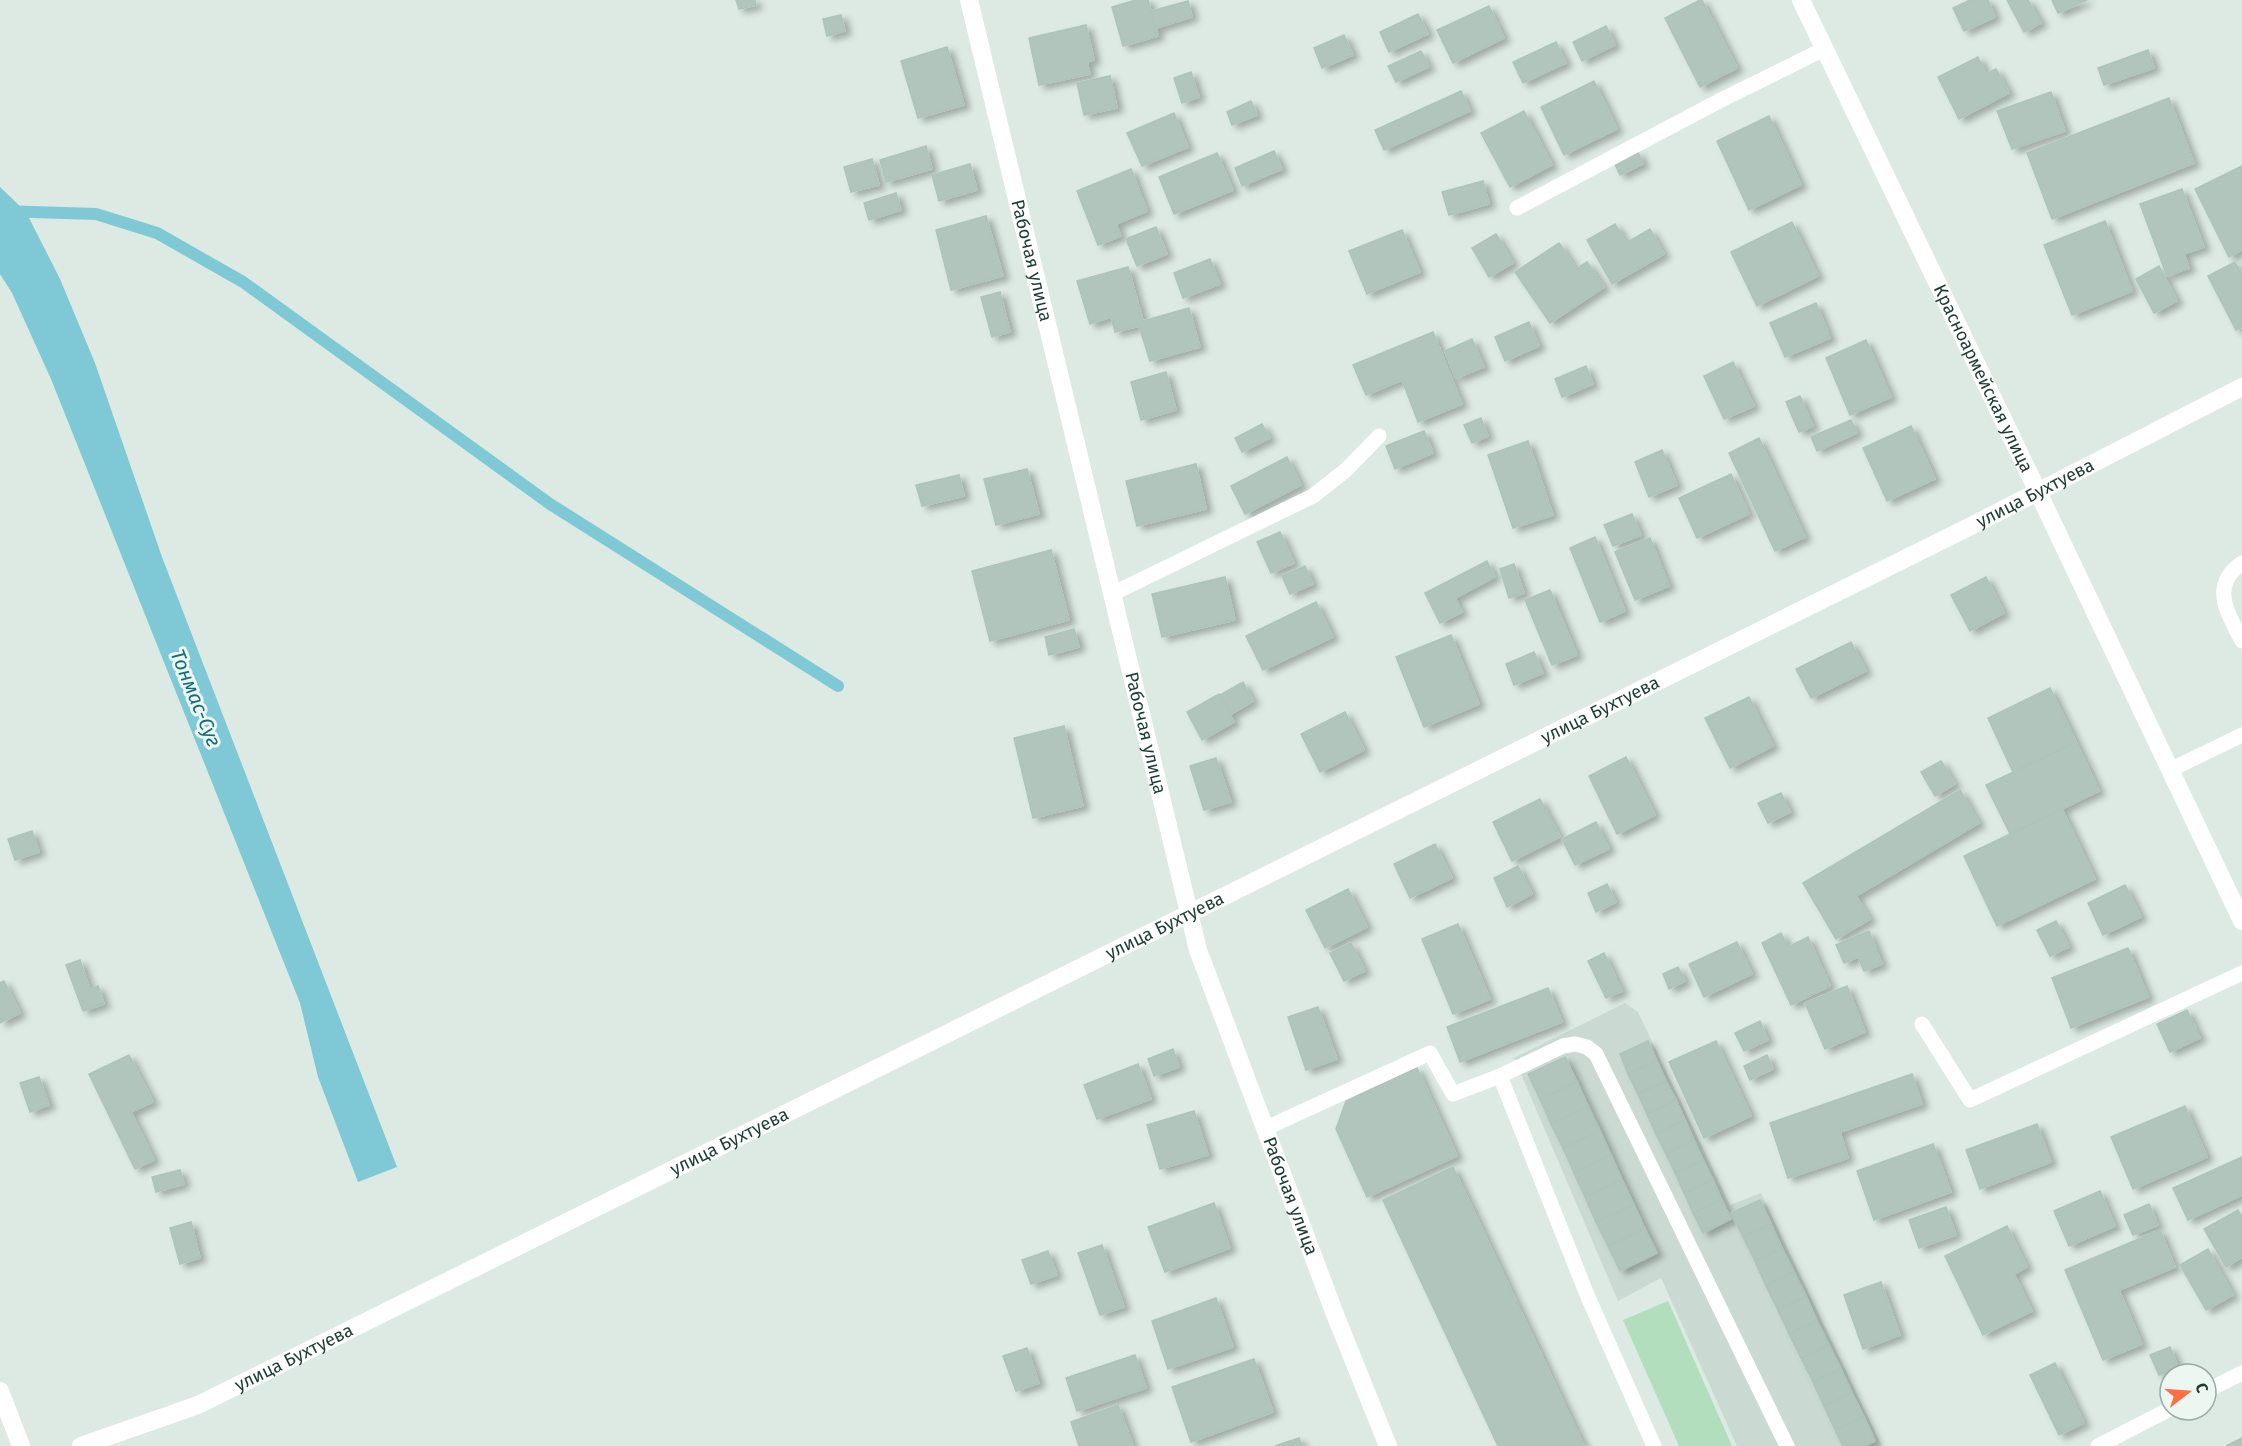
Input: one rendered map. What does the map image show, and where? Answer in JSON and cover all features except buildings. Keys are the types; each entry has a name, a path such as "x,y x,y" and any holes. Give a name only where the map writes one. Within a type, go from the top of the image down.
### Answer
{"street":[{"name":"Рабочая улица","path":"969,0 1198,950 1264,1130 1388,1446"},
{"name":"Красноармейская улица","path":"1801,0 2242,921"},
{"name":"улица Бухтуева","path":"81,1446 198,1405 2038,492 2242,387"},
{"path":"0,1391 21,1446"}],"lane":[{"path":"1517,208 1721,100 1824,49"},
{"path":"1112,594 1313,496 1346,470 1379,436"},
{"path":"2242,563 2227,578 2223,598 2242,640"},
{"path":"2170,770 2242,735"},
{"path":"1922,1024 1970,1100 2242,973"},
{"path":"1264,1130 1430,1053 1454,1094 1563,1047 1575,1044 1587,1047 1596,1054 1787,1446"},
{"path":"1500,1076 1588,1297 1654,1446"},
{"path":"2218,1385 2242,1373"},
{"path":"2098,1446 2158,1415"}],"shaded area":[{"path":"1625,1003 1638,1012 1730,1205 1761,1193 1882,1446 1737,1446 1661,1278 1618,1301 1514,1058"}],"green space":[{"path":"1668,1301 1732,1446 1679,1446 1623,1320"}],"water":[{"name":"Тонмас-Суг","path":"0,187 26,212 60,279 95,363 162,557 397,1167 358,1182 318,1077 300,1003 51,379 12,293 0,274"}],"waterway":[{"path":"0,211 96,214 157,233 243,282 550,504 838,686"}]}
